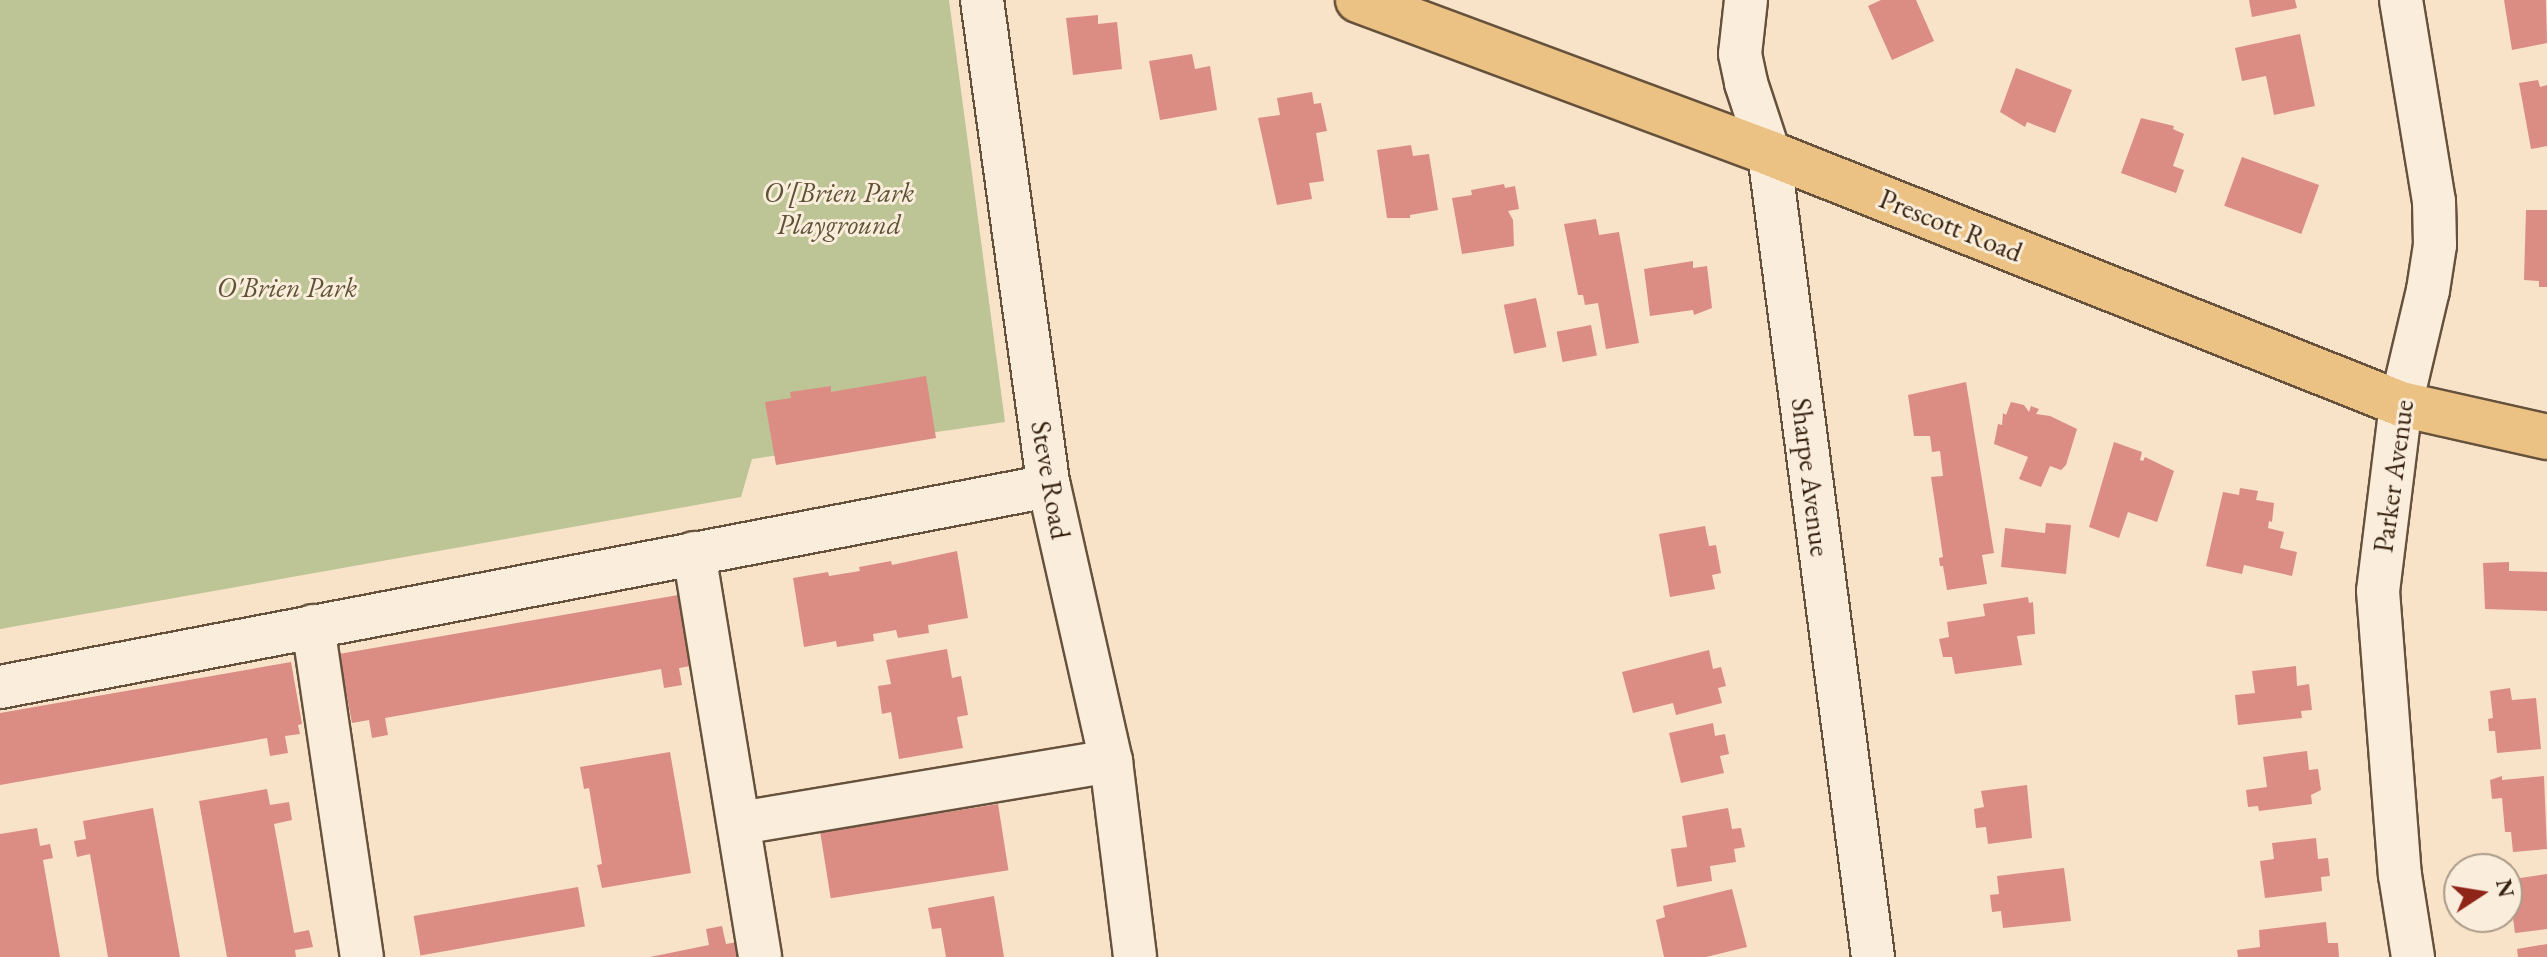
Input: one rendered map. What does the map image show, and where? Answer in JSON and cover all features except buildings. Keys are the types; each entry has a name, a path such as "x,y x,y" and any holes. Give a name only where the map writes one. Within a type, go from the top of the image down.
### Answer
{"main road":[{"name":"Prescott Road","path":"1358,0 1769,153 2401,404 2547,437"}],"street":[{"name":"Steve Road","path":"982,0 1049,486 1111,761 1135,957"},
{"name":"Sharpe Avenue","path":"1746,0 1740,54 1769,153 1873,957"},
{"name":"Parker Avenue","path":"2401,0 2426,142 2434,201 2435,245 2428,290 2401,404 2378,591 2400,875 2413,957"},
{"path":"0,687 1049,486"},
{"path":"694,553 760,957"},
{"path":"313,626 362,957"},
{"path":"740,823 1111,761"}],"green space":[{"name":"O'Brien Park","path":"0,0 949,0 1005,422 752,459 741,497 0,629"}],"park label":[{"name":"O'[Brien Park Playground","path":"839,208"}]}
